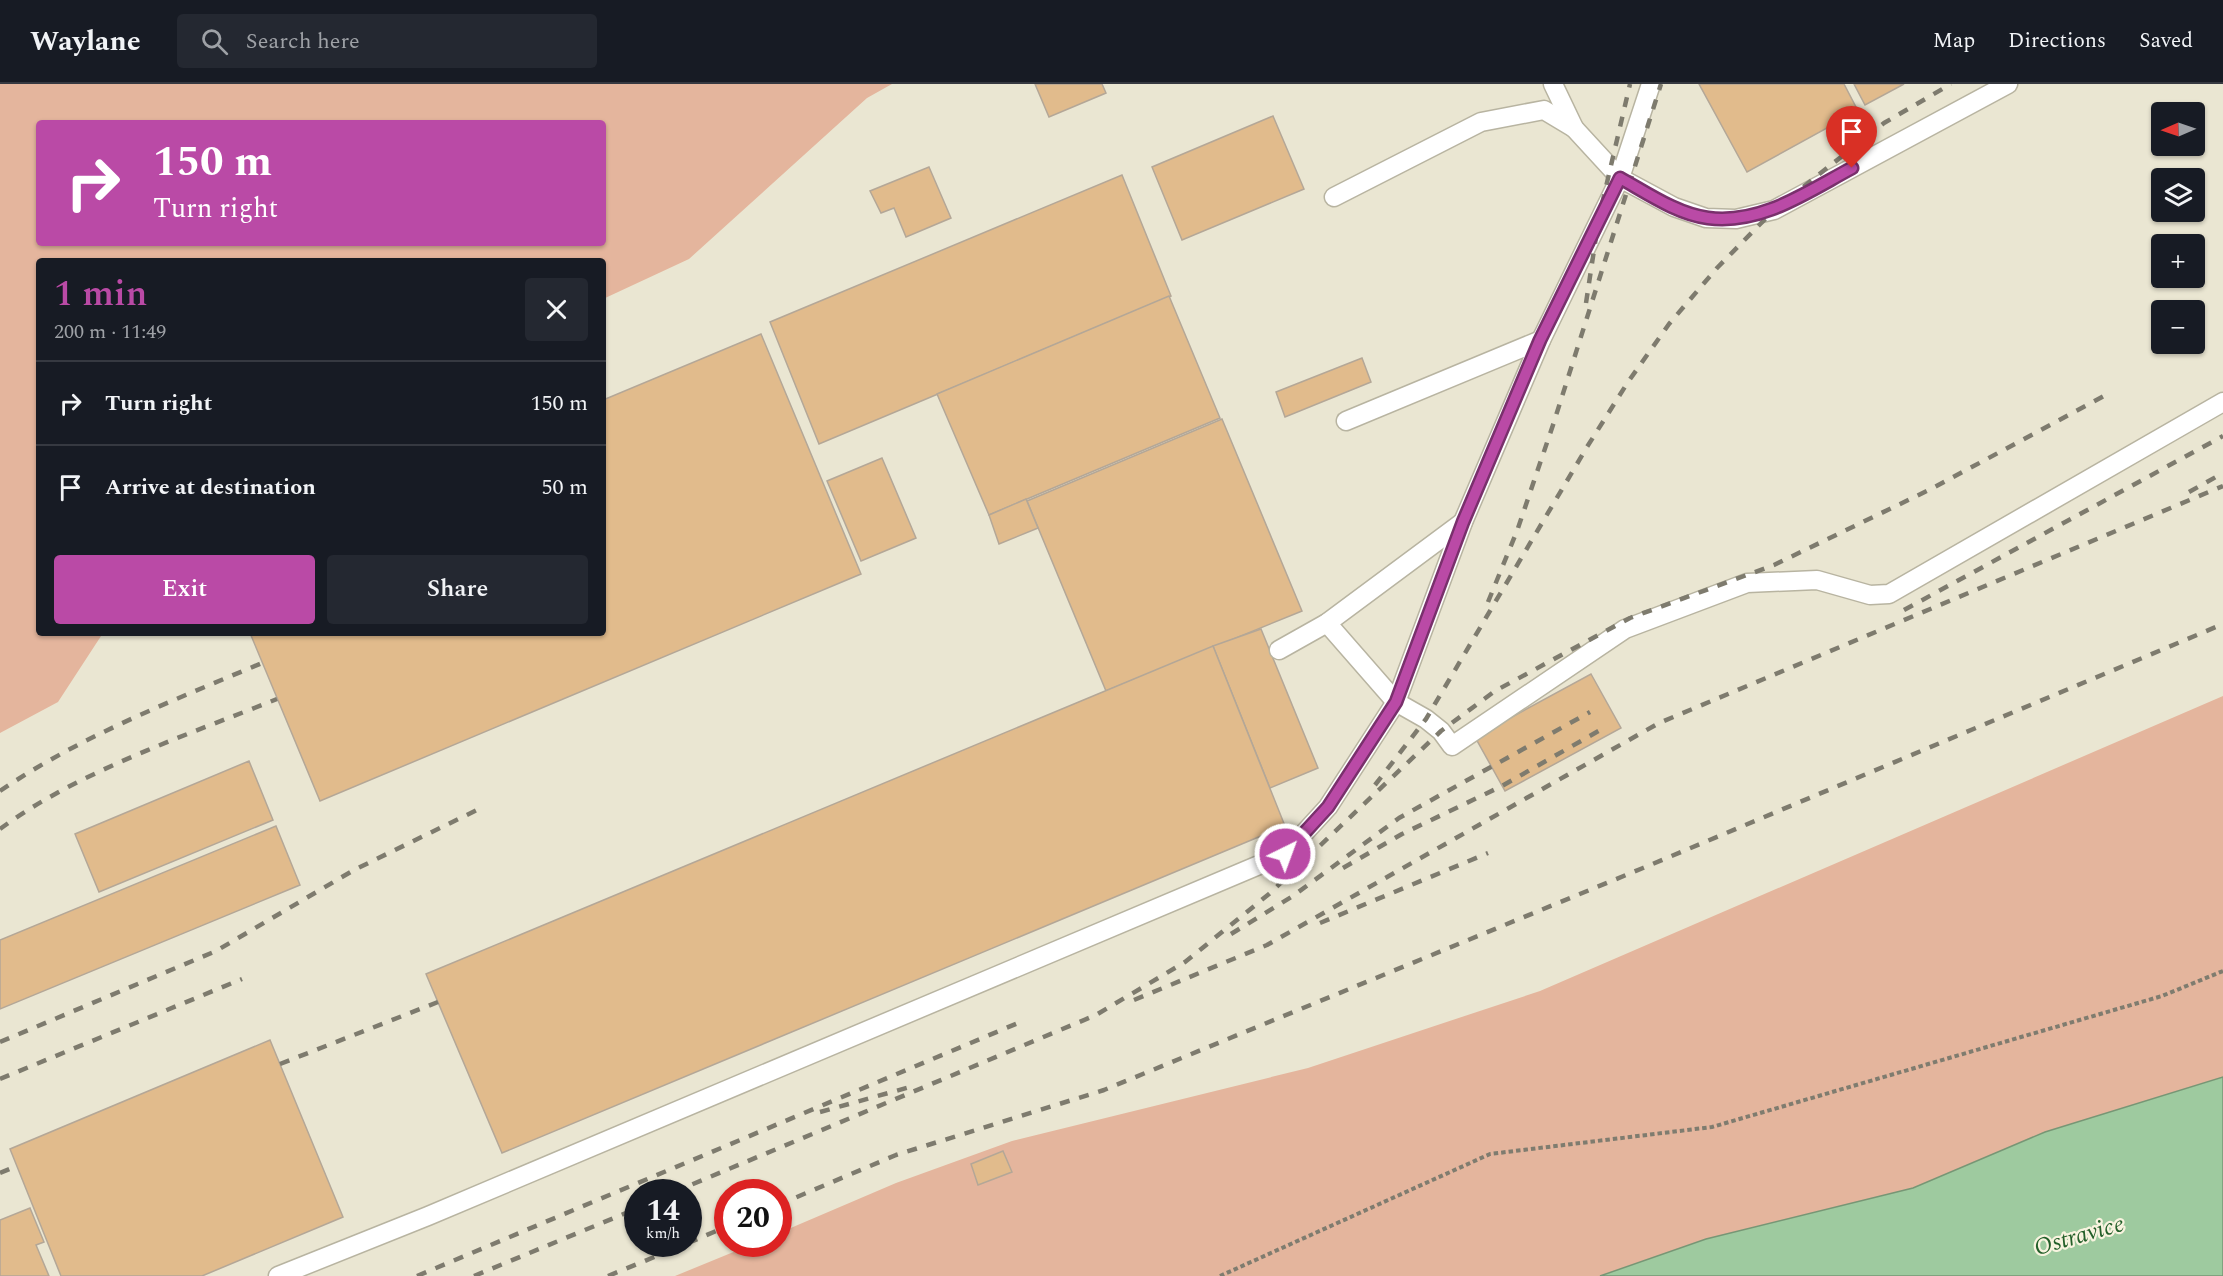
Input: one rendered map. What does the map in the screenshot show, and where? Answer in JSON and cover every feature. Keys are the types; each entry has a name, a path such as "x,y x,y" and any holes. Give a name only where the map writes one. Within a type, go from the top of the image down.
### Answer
{"lane":[{"path":"1553,84 1574,128"},
{"path":"278,1276 439,1211 1285,854 1328,807 1396,702 1463,522 1540,340 1620,178 1651,84"},
{"path":"1334,197 1481,122 1544,110 1574,128 1620,178 1674,207 1706,218 1736,219 1774,210 2008,84"},
{"path":"1346,421 1540,340"},
{"path":"1327,623 1396,702 1426,718 1441,731 1452,746 1624,629 1747,583 1817,580 1870,594 1889,594 2223,402"},
{"path":"1279,650 1327,623 1463,522"}],"path":[{"path":"1220,1276 1490,1154 1712,1127 2162,996 2223,971"}],"shaded area":[{"path":"0,84 892,84 867,98 689,259 606,298 606,258 36,258 36,636 101,636 58,702 0,733"},
{"path":"2223,696 2223,1077 2045,1132 1913,1188 1706,1239 1600,1276 675,1276 721,1257 792,1257 792,1227 896,1183 1012,1141 1308,1068 1540,991"}],"water":[{"name":"Ostravice","path":"2223,1077 2223,1276 1600,1276 1706,1239 1913,1188 2045,1132"}],"building":[{"path":"1035,84 1102,84 1106,93 1049,117"},
{"path":"1699,84 1844,84 1858,111 1747,172"},
{"path":"1854,84 1904,84 1865,105"},
{"path":"1273,116 1304,189 1182,240 1152,167"},
{"path":"929,167 951,218 906,237 894,208 881,213 870,191"},
{"path":"1122,175 1171,296 819,444 770,322"},
{"path":"1169,296 1220,418 989,515 937,394"},
{"path":"761,334 861,574 320,801 251,636 606,636 606,399"},
{"path":"1362,358 1371,382 1285,417 1276,392"},
{"path":"1222,419 1302,611 1106,691 1027,501"},
{"path":"882,458 916,538 861,561 827,481"},
{"path":"1026,499 1038,528 999,544 989,515"},
{"path":"1261,629 1318,768 1270,788 1213,646"},
{"path":"1213,646 1285,826 502,1153 426,974"},
{"path":"1591,674 1621,728 1505,791 1475,737"},
{"path":"249,761 273,820 99,892 75,834"},
{"path":"276,826 300,885 0,1009 0,940"},
{"path":"270,1040 343,1217 202,1276 61,1276 10,1149"},
{"path":"1003,1151 1012,1172 978,1185 971,1164"},
{"path":"30,1208 44,1242 36,1245 49,1276 0,1276 0,1220"}],"railway":[{"path":"1586,303 1599,217 1630,84"},
{"path":"1488,602 1517,531 1553,425 1661,84"},
{"path":"1375,785 1426,719 1587,447 1628,382 1669,324 1717,268 1774,210 1884,123 1951,84"},
{"path":"702,1180 1096,1015 1185,962 1269,894 1441,731 1495,691 1630,618 1774,565 1931,489 2104,396"},
{"path":"1904,610 2223,436"},
{"path":"2189,492 2223,473"},
{"path":"1134,1000 1267,945 1659,723 2223,486"},
{"path":"792,1199 896,1155 1104,1090 1643,868 2223,624"},
{"path":"0,791 62,753 95,736 262,663"},
{"path":"0,829 30,809 98,772 277,699"},
{"path":"1231,934 1293,896 1399,818 1590,712"},
{"path":"1343,868 1402,834 1502,786 1602,729"},
{"path":"0,1042 216,951 354,870 479,809"},
{"path":"1320,923 1488,853"},
{"path":"0,1079 242,979"},
{"path":"280,1064 438,1002"},
{"path":"417,1276 1018,1023"},
{"path":"820,1112 910,1087"},
{"path":"0,1173 17,1166"},
{"path":"474,1276 624,1214"},
{"path":"702,1237 714,1232"},
{"path":"608,1276 654,1257"}],"route":[{"path":"1285,854 1328,807 1396,702 1463,522 1540,340 1620,178 1674,207 1706,218 1736,219 1774,210 1852,168"}]}
